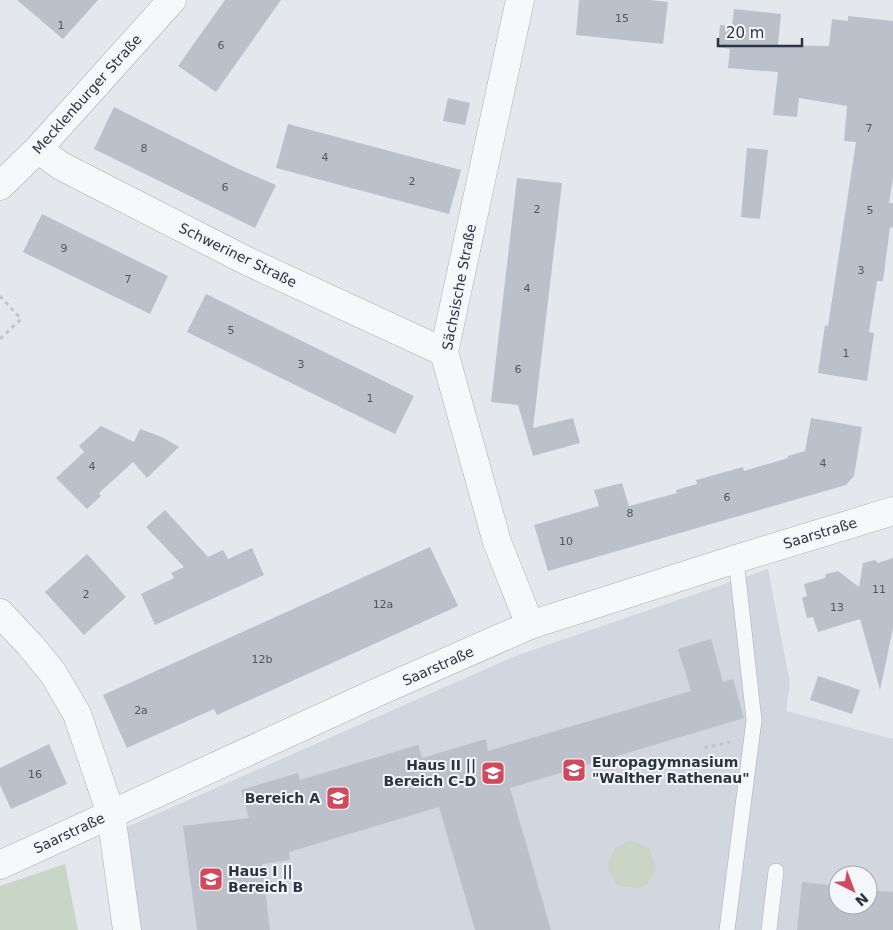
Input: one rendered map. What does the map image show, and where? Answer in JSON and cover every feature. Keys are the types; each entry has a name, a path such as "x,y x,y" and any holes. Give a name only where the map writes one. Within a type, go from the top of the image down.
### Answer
{"street":[{"name":"Mecklenburger Straße","path":"0,186 38,149 172,0"},
{"name":"Sächsische Straße","path":"520,0 444,352 497,542 530,625"},
{"name":"Schweriner Straße","path":"38,149 61,166 247,261 444,352"},
{"name":"Saarstraße","path":"0,865 530,625 893,511"},
{"path":"0,613 30,645 52,673 77,714 110,814 127,930"}],"lane":[{"path":"727,930 754,720 736,559"},
{"path":"769,930 776,871"}],"path":[{"path":"0,296 21,319 0,339"}],"shaded area":[{"name":"Europagymnasium \"Walther Rathenau\"","path":"768,569 790,683 786,711 893,739 893,930 141,930 127,827 518,655"}],"green space":[{"path":"634,841 649,848 656,868 649,881 642,887 632,888 617,885 608,869 611,857 618,846"},
{"path":"65,864 78,930 0,930 0,886"}],"building":[{"path":"17,0 98,0 63,39"},
{"path":"225,0 281,0 216,92 178,66"},
{"path":"579,0 650,0 668,2 663,44 576,35"},
{"path":"734,9 781,14 778,45 829,46 832,19 848,21 848,16 893,21 893,178 889,203 893,203 893,228 890,227 883,281 877,281 869,332 874,333 867,381 818,373 825,325 828,326 856,142 844,141 847,106 799,98 797,117 773,115 778,72 728,68 730,49 718,47 720,25 732,26"},
{"path":"448,98 470,103 465,125 443,121"},
{"path":"114,107 234,167 276,185 255,228 94,149"},
{"path":"288,124 461,170 449,214 276,168"},
{"path":"747,148 768,150 760,219 741,217"},
{"path":"517,178 562,183 533,428 573,418 580,443 533,456 518,405 491,402"},
{"path":"42,214 168,276 150,314 23,252"},
{"path":"206,294 414,396 395,434 187,332"},
{"path":"811,418 862,427 854,476 846,485 548,571 534,525 599,506 594,490 622,483 629,506 677,493 676,490 697,484 696,480 743,467 744,471 788,458 788,456 805,451"},
{"path":"101,426 134,442 140,429 162,437 179,447 147,478 133,462 99,493 101,496 87,509 56,478 84,452 79,446"},
{"path":"165,510 208,557 223,550 228,559 252,548 264,575 155,625 141,594 174,578 171,573 184,567 146,527"},
{"path":"430,547 458,606 217,715 214,709 127,748 103,695"},
{"path":"87,554 126,597 84,635 45,592"},
{"path":"893,558 893,628 880,690 860,619 818,632 813,617 807,618 802,598 807,596 804,584 825,578 826,574 838,571 859,587 863,563 875,560 878,563"},
{"path":"711,639 723,682 733,679 744,718 510,788 551,930 475,930 439,807 289,852 290,860 262,864 270,930 197,930 183,826 249,818 241,790 298,773 300,780 418,745 422,758 486,739 488,751 691,691 678,649"},
{"path":"818,676 860,690 852,714 810,700"},
{"path":"49,744 67,784 11,809 0,785 0,768"},
{"path":"802,882 828,885 828,915 878,915 878,891 893,892 893,930 797,930"}],"place":[{"name":"Europagymnasium \"Walther Rathenau\"","path":"574,770"},
{"name":"Haus II || Bereich C-D","path":"493,773"},
{"name":"Bereich A","path":"338,798"},
{"name":"Haus I || Bereich B","path":"211,879"}]}
